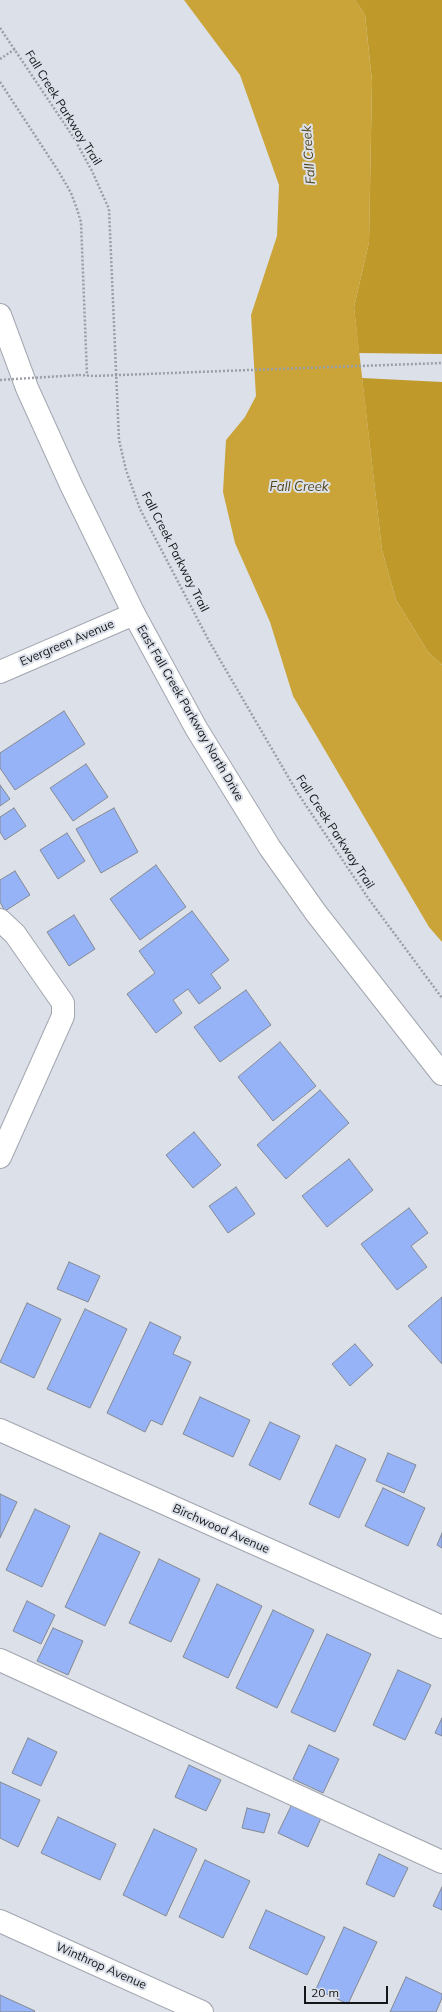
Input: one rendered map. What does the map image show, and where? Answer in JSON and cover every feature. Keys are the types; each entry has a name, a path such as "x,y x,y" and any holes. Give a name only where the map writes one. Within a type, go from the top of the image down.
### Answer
{"main road":[{"name":"East Fall Creek Parkway North Drive","path":"0,315 27,388 71,485 134,614 196,728 270,848 316,913 442,1074"},
{"name":"Evergreen Avenue","path":"0,672 134,614"},
{"path":"0,920 15,934 63,1003 63,1016 0,1157"},
{"name":"Birchwood Avenue","path":"0,1430 442,1627"},
{"path":"0,1660 442,1862"},
{"name":"Winthrop Avenue","path":"0,1921 202,2012"}],"path":[{"name":"Fall Creek Parkway Trail","path":"0,28 74,138 92,170 109,209 119,440 126,470 140,509 209,640 297,792 368,898 442,998"},
{"path":"0,59 15,49"},
{"path":"0,82 59,172 71,193 77,209 80,222 87,376"},
{"path":"0,380 79,375 95,376 442,363"}],"shaded area":[{"path":"355,0 442,0 442,354 359,353 354,307 369,242 372,81 365,15"},
{"path":"362,378 442,382 442,665 428,652 396,600 382,550"}],"water":[{"name":"Fall Creek","path":"184,0 355,0 365,15 372,81 369,242 354,307 382,550 396,600 428,652 442,665 442,942 429,927 293,696 270,622 235,543 223,492 226,440 245,417 256,396 251,315 277,236 279,185 240,75"}],"building":[{"path":"64,711 85,744 15,790 0,768 0,753"},
{"path":"86,764 108,797 73,821 50,788"},
{"path":"0,785 10,799 0,806"},
{"path":"14,808 26,826 5,840 0,832 0,817"},
{"path":"114,808 138,852 101,873 76,829"},
{"path":"67,833 85,861 58,879 40,850"},
{"path":"156,865 186,907 140,940 110,899"},
{"path":"15,871 30,895 5,911 0,902 0,880"},
{"path":"192,911 229,960 211,974 221,988 199,1004 188,989 173,1000 182,1013 156,1033 127,994 155,973 139,951"},
{"path":"74,915 95,949 69,966 47,932"},
{"path":"246,990 271,1025 220,1062 194,1027"},
{"path":"280,1042 316,1086 273,1121 238,1077"},
{"path":"320,1090 349,1123 286,1179 257,1145"},
{"path":"194,1132 221,1165 193,1188 166,1155"},
{"path":"349,1159 373,1190 327,1227 302,1196"},
{"path":"236,1187 255,1214 228,1233 209,1206"},
{"path":"409,1208 428,1233 411,1246 427,1267 397,1290 361,1244"},
{"path":"69,1262 100,1276 88,1302 57,1289"},
{"path":"442,1297 442,1364 408,1326"},
{"path":"27,1303 61,1319 34,1378 0,1362"},
{"path":"85,1309 127,1329 90,1408 47,1389"},
{"path":"150,1322 181,1337 173,1354 191,1362 162,1425 151,1420 145,1432 107,1413"},
{"path":"355,1344 373,1365 350,1386 332,1364"},
{"path":"200,1397 250,1420 233,1457 183,1434"},
{"path":"270,1422 300,1436 280,1480 249,1465"},
{"path":"336,1445 366,1459 339,1518 309,1504"},
{"path":"388,1453 416,1465 404,1493 376,1481"},
{"path":"383,1488 425,1508 408,1546 365,1526"},
{"path":"0,1494 17,1502 0,1538"},
{"path":"35,1509 70,1526 42,1587 6,1570"},
{"path":"100,1533 140,1552 105,1626 65,1607"},
{"path":"442,1533 442,1548 437,1545"},
{"path":"159,1559 200,1579 171,1642 129,1623"},
{"path":"217,1584 262,1606 228,1678 183,1657"},
{"path":"27,1601 55,1615 41,1644 13,1631"},
{"path":"273,1610 314,1630 277,1708 236,1688"},
{"path":"53,1628 83,1641 68,1675 37,1661"},
{"path":"327,1634 371,1654 335,1732 291,1712"},
{"path":"398,1670 431,1685 405,1740 373,1725"},
{"path":"442,1718 442,1736 435,1733"},
{"path":"28,1738 57,1752 41,1786 12,1773"},
{"path":"309,1745 339,1759 323,1793 293,1779"},
{"path":"189,1765 221,1780 206,1811 175,1797"},
{"path":"0,1782 40,1800 18,1847 0,1838"},
{"path":"293,1802 322,1816 308,1847 278,1833"},
{"path":"247,1808 270,1814 264,1833 242,1828"},
{"path":"58,1817 116,1844 100,1880 41,1853"},
{"path":"154,1829 197,1849 166,1916 123,1895"},
{"path":"379,1854 408,1868 394,1897 366,1884"},
{"path":"205,1860 250,1881 223,1938 179,1917"},
{"path":"442,1887 442,1910 433,1906"},
{"path":"266,1910 325,1937 307,1975 249,1948"},
{"path":"344,1927 377,1942 348,2004 316,1989"},
{"path":"406,1977 442,1994 442,1998 436,2012 390,2012"},
{"path":"0,1995 35,2011 0,2012"}]}
